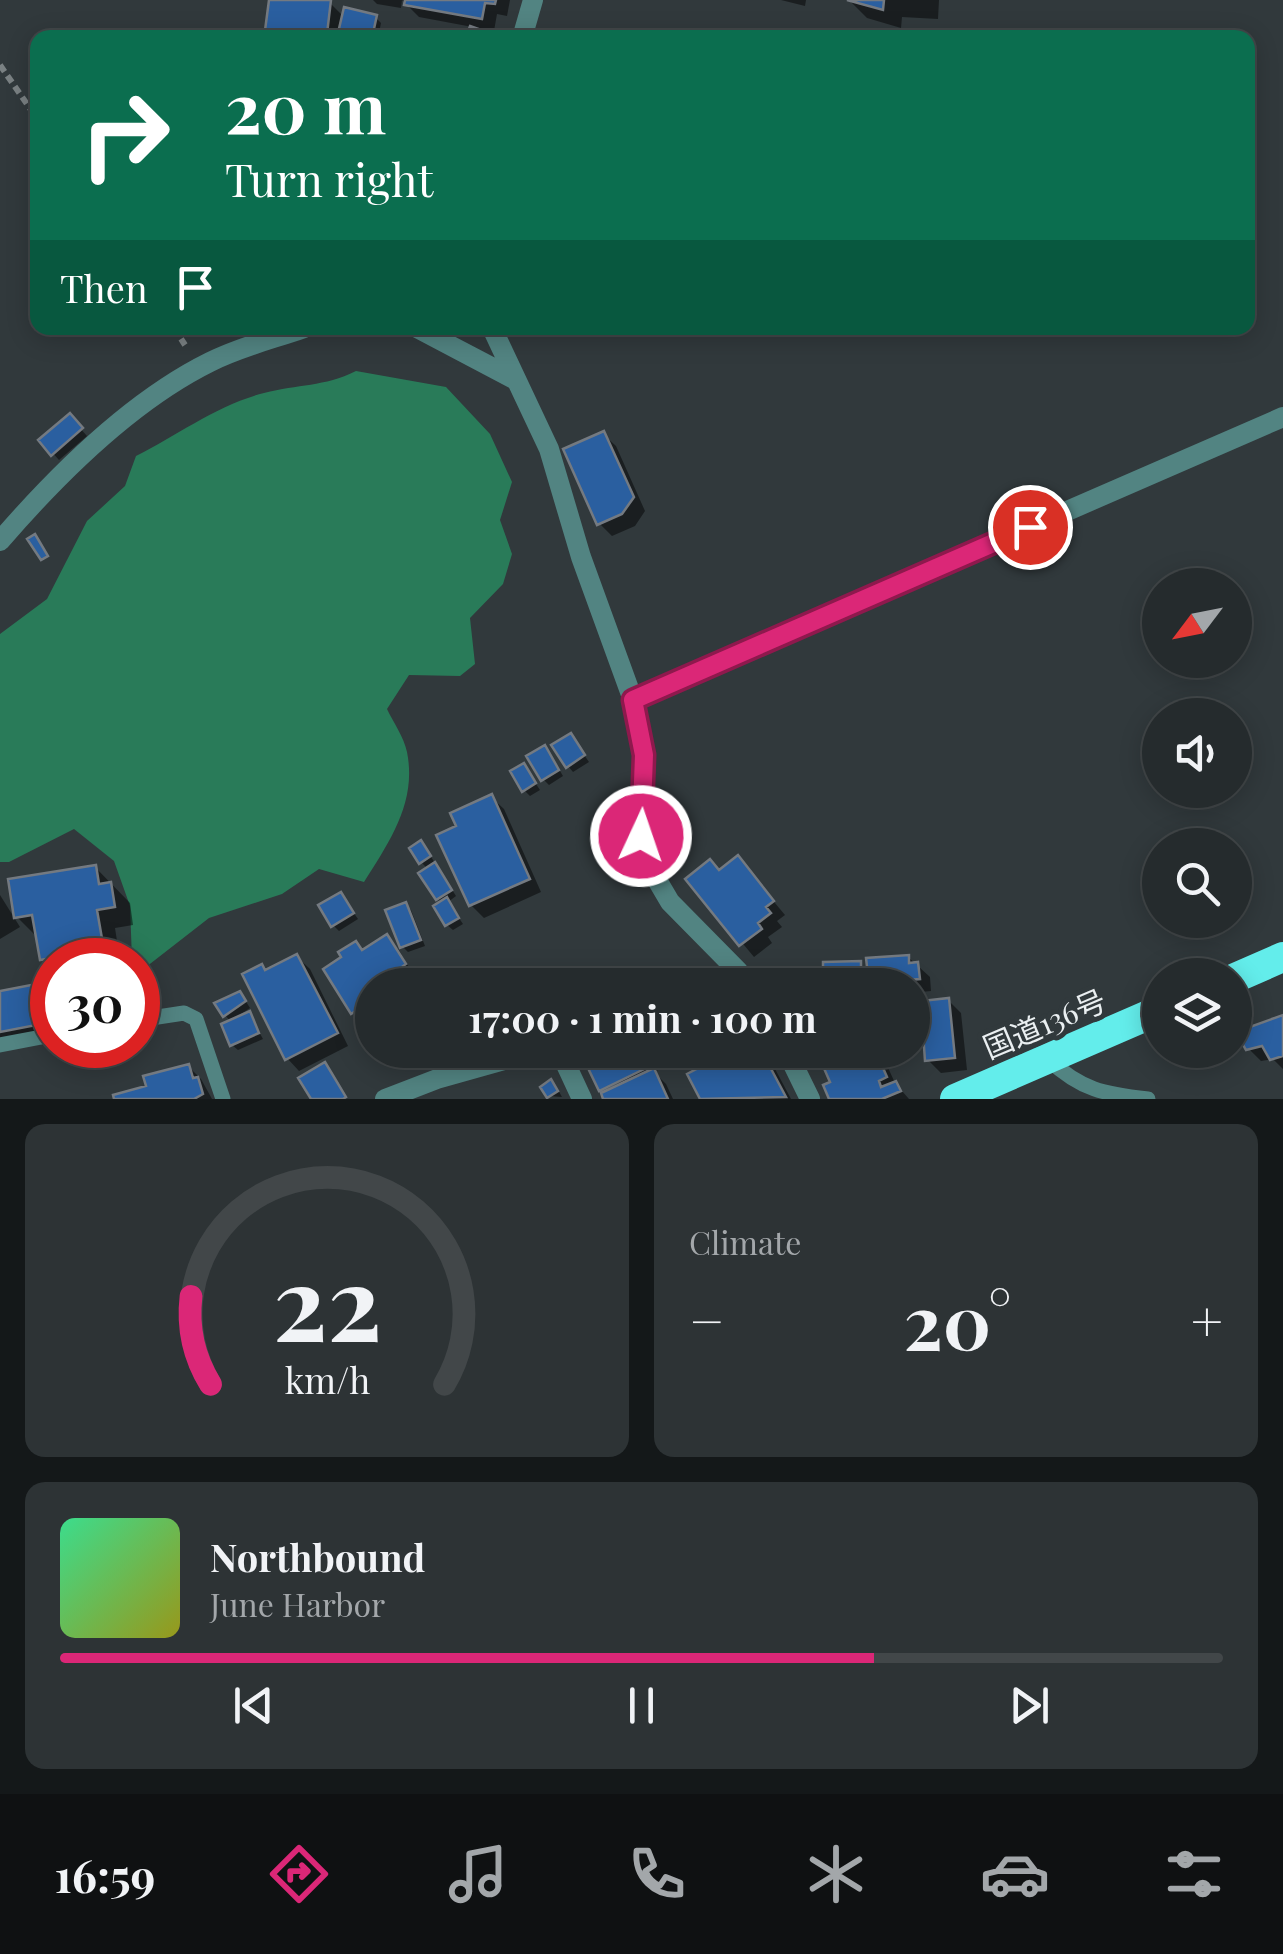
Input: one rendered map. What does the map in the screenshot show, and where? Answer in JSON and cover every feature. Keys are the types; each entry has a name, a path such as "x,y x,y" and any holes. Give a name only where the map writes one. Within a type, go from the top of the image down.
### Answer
{"highway":[{"path":"1252,971 1283,957"},
{"name":"国道136号","path":"956,1099 1142,1018"}],"street":[{"path":"524,30 533,0"},
{"path":"0,541 100,439 174,383 216,359 284,335"},
{"path":"430,335 516,380"},
{"path":"495,335 549,449 581,557 633,700 644,755 641,836 650,868 670,902 735,968"},
{"path":"633,700 1283,417"},
{"path":"386,1099 477,1068"},
{"path":"568,1068 582,1099"},
{"path":"795,1068 810,1099"}],"lane":[{"path":"160,1017 184,1013 196,1019 223,1099"},
{"path":"0,1045 30,1039"},
{"path":"1048,1059 1073,1081 1091,1090 1148,1099"}],"path":[{"path":"0,65 30,108"}],"green space":[{"path":"356,371 446,387 490,434 512,482 500,520 512,554 503,584 470,618 475,664 460,676 409,675 387,709 406,746 408,788 399,820 364,882 319,869 282,894 209,918 160,956 160,938 131,938 130,906 114,861 74,829 9,862 0,862 0,634 47,599 87,521 125,486 136,456 247,398 333,380"}],"building":[{"path":"269,0 331,0 327,30 265,30"},
{"path":"405,0 496,0 495,4 485,3 482,19 404,5"},
{"path":"847,0 884,0 883,10"},
{"path":"344,7 377,15 374,30 339,30"},
{"path":"70,413 83,428 51,456 38,440"},
{"path":"604,431 634,497 622,514 597,525 563,449"},
{"path":"35,534 48,556 41,560 27,539"},
{"path":"571,733 585,755 566,768 551,745"},
{"path":"545,745 559,770 541,781 526,756"},
{"path":"524,763 536,783 522,792 510,771"},
{"path":"492,794 530,879 469,906 436,835 456,826 450,813"},
{"path":"421,840 431,856 419,864 409,848"},
{"path":"738,855 774,901 766,907 771,913 758,923 762,929 739,946 685,879 710,859 719,870"},
{"path":"435,862 452,890 436,900 418,873"},
{"path":"96,865 99,884 111,882 115,907 97,910 102,938 36,938 32,915 14,918 8,879"},
{"path":"341,892 354,913 331,927 318,905"},
{"path":"447,897 459,918 445,926 433,906"},
{"path":"406,902 421,940 400,948 385,910"},
{"path":"387,934 406,964 404,968 355,968 355,1011 351,1014 323,969 341,957 338,952 356,941 362,950"},
{"path":"297,954 338,1033 285,1060 242,974 262,964 265,970"},
{"path":"909,955 909,963 918,962 919,968 867,968 866,958"},
{"path":"861,961 861,968 823,968 823,962"},
{"path":"30,985 30,1026 0,1032 0,991"},
{"path":"240,991 246,1001 223,1017 214,1003"},
{"path":"949,998 955,1058 930,1060 930,1000"},
{"path":"250,1011 259,1033 230,1046 221,1024"},
{"path":"1283,1015 1283,1056 1270,1060 1262,1046 1252,1048 1252,1026"},
{"path":"325,1062 346,1097 343,1099 311,1099 298,1078"},
{"path":"189,1064 203,1094 194,1099 114,1099 113,1095 146,1086 143,1076"},
{"path":"588,1068 646,1068 599,1091"},
{"path":"654,1068 668,1099 603,1099 601,1093"},
{"path":"698,1068 771,1068 786,1097 700,1099 687,1074"},
{"path":"824,1068 883,1068 887,1077 879,1081 881,1087 896,1081 901,1091 882,1099 829,1099 823,1085 830,1082"},
{"path":"551,1079 558,1091 547,1098 540,1087"}],"route":[{"path":"641,836 644,755 633,700 1030,527"}]}
